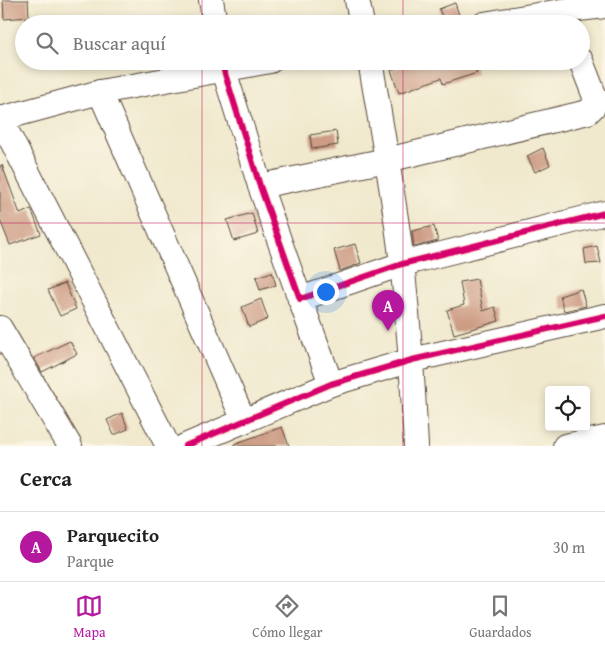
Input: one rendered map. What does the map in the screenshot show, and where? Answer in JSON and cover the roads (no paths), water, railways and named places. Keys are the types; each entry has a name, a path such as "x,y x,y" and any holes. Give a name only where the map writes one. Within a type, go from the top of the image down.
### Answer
{"street":[{"path":"211,0 214,15"},
{"path":"357,0 360,15"},
{"path":"542,15 605,6"},
{"path":"168,446 0,118 100,92 203,70"},
{"path":"223,70 260,186 331,384"},
{"path":"372,70 388,160 402,264 412,360 416,446"},
{"path":"260,186 388,160 588,112 594,106 595,97 584,70"},
{"path":"100,92 244,421"},
{"path":"300,299 402,264 605,213"},
{"path":"185,446 331,384 412,360 605,316"},
{"path":"0,328 70,446"},
{"path":"565,446 605,438"}],"place":[{"name":"Parquecito","path":"388,331"}]}
